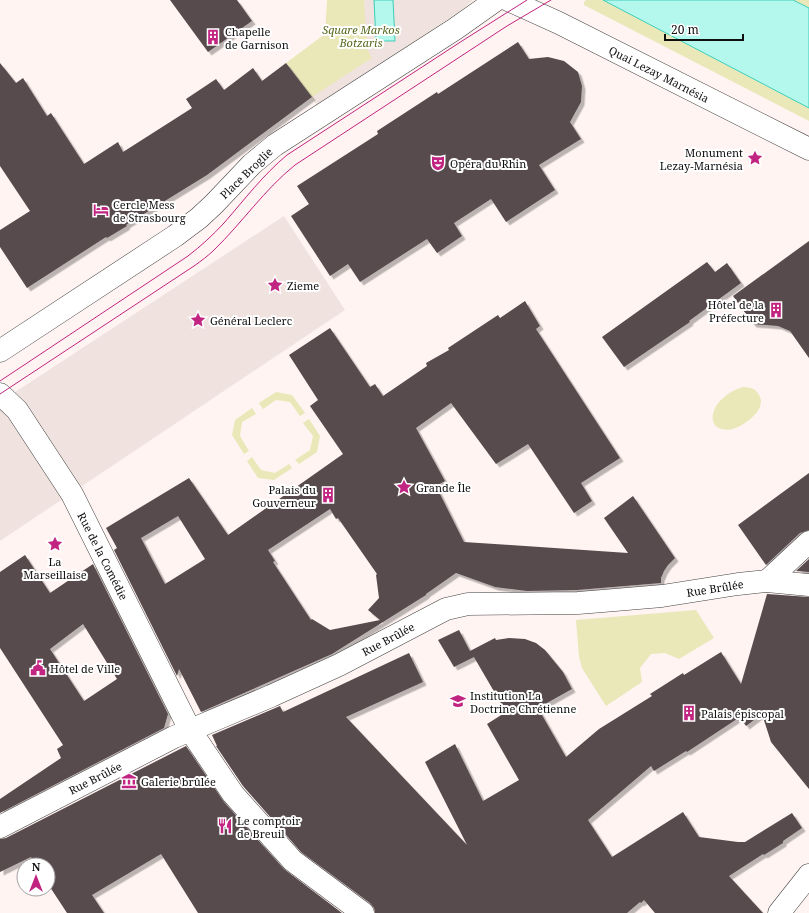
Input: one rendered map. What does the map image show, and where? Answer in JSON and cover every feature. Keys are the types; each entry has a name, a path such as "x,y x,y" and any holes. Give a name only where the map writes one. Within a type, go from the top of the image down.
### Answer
{"street":[{"name":"Place Broglie","path":"0,351 169,240 199,218 252,164 275,145 455,29 496,0"},
{"name":"Quai Lezay Marnésia","path":"508,0 566,27 809,149"},
{"name":"Rue de la Comédie","path":"0,394 17,410 72,494 190,730 233,794 293,861 364,913"},
{"path":"767,581 809,542"},
{"name":"Rue Brûlée","path":"0,826 190,730 271,696 338,665 446,609 468,604 578,603 662,596 767,581 809,585"},
{"path":"779,913 809,874"}],"green space":[{"name":"Square Markos Botzaris","path":"327,0 473,0 461,10 318,106 286,63 325,34"},
{"path":"586,0 603,0 809,108 809,121 584,5"},
{"path":"793,0 809,0 809,8"},
{"path":"743,387 752,388 757,391 761,400 759,409 753,417 738,427 727,430 718,427 713,421 713,413 717,404 728,394"},
{"path":"276,392 292,395 305,413 300,416 290,402 276,400 263,409 259,403"},
{"path":"252,408 256,414 242,422 240,436 249,451 244,454 232,435 235,420"},
{"path":"309,419 320,436 317,452 299,464 295,460 310,450 313,436 303,423"},
{"path":"252,457 261,470 275,473 289,464 292,468 274,480 258,478 247,461"},
{"path":"696,610 714,638 679,659 665,653 651,654 640,668 642,682 606,706 582,668 579,657 576,620"}],"shaded area":[{"path":"364,0 473,0 461,10 318,106 312,97 372,58 367,49"},
{"path":"284,216 345,310 0,541 0,402"}],"water":[{"path":"374,0 393,0 395,41 376,41"},
{"path":"603,0 793,0 809,8 809,108"}],"building":[{"name":"Chapelle de Garnison","path":"170,0 237,0 252,21 208,52"},
{"name":"Opéra du Rhin","path":"518,42 529,59 548,57 564,61 578,72 582,86 581,102 570,122 581,139 539,165 555,190 506,222 491,199 454,223 462,236 437,253 427,239 360,282 348,264 330,276 291,216 309,204 297,186 378,134 377,131 437,92 438,94"},
{"path":"0,63 16,83 23,78 47,116 51,113 84,164 118,142 123,152 192,108 186,99 216,79 224,90 253,68 262,81 286,63 312,97 207,175 27,288 0,247 0,230 30,211 0,166"},
{"name":"Hôtel de la Préfecture","path":"809,241 809,358 790,331 778,326 753,324 733,296"},
{"path":"707,262 715,272 727,263 741,283 689,321 690,322 624,367 602,337"},
{"path":"525,301 540,326 536,329 620,458 581,483 592,501 574,513 528,444 496,464 451,403 416,428 445,481 436,486 464,542 628,553 604,518 633,496 675,558 664,571 661,578 661,583 577,590 527,591 495,587 456,573 426,595 332,654 201,712 179,669 177,676 114,550 117,548 106,528 189,478 228,535 343,454 310,406 318,400 289,355 330,328 370,387 375,384 383,396 427,366 426,363 449,350 448,348 498,315 500,318","holes":["330,509 336,519 338,518 377,574 379,598 368,610 380,620 330,630 312,619 311,620 273,562 275,561 268,550","178,516 205,559 165,584 141,538"]},
{"path":"809,473 809,530 800,533 766,565 738,525"},
{"path":"25,555 50,593 93,564 168,714 164,728 0,813 0,799 61,758 57,749 63,745 0,648 0,572","holes":["83,624 117,679 84,701 50,649"]},
{"path":"809,559 809,572 796,571"},
{"path":"767,594 809,597 809,789 771,742 762,714 746,726 740,717 687,752 686,751 654,771 651,766 588,820 612,857 683,812 699,837 738,842 745,842 792,813 802,828 783,841 783,843 729,876 763,913 655,913 644,900 627,913 375,913 374,908 370,903 301,852 243,786 216,746 212,735 280,706 283,712 409,653 423,682 346,717 467,845 425,762 455,744 483,801 519,780 487,724 506,712 474,657 454,667 438,640 459,630 470,651 495,638 496,640 509,638 525,639 536,643 545,650 563,672 572,689 538,708 566,757 599,729 652,696 650,694 683,673 684,675 721,652 741,684"},
{"path":"186,746 224,802 284,869 342,913 198,913 161,854 92,895 104,913 67,913 56,896 56,857 16,857 16,864 0,872 0,839 6,838"}],"tram line":[{"path":"0,381 188,256 220,227 262,179 287,155 527,0"},
{"path":"0,394 194,266 212,252 273,185 295,165 507,26 551,0"}],"place":[{"name":"Chapelle de Garnison","path":"213,37"},
{"name":"Monument Lezay-Marnésia","path":"755,158"},
{"name":"Opéra du Rhin","path":"438,163"},
{"name":"Cercle Mess de Strasbourg","path":"101,210"},
{"name":"Zieme","path":"275,285"},
{"name":"Hôtel de la Préfecture","path":"776,310"},
{"name":"Général Leclerc","path":"198,320"},
{"name":"Grande Île","path":"404,487"},
{"name":"Palais du Gouverneur","path":"328,495"},
{"name":"La Marseillaise","path":"55,544"},
{"name":"Hôtel de Ville","path":"38,668"},
{"name":"Institution La Doctrine Chrétienne","path":"458,701"},
{"name":"Palais épiscopal","path":"689,713"},
{"name":"Galerie brûlée","path":"129,781"},
{"name":"Le comptoir de Breuil","path":"225,826"}]}
